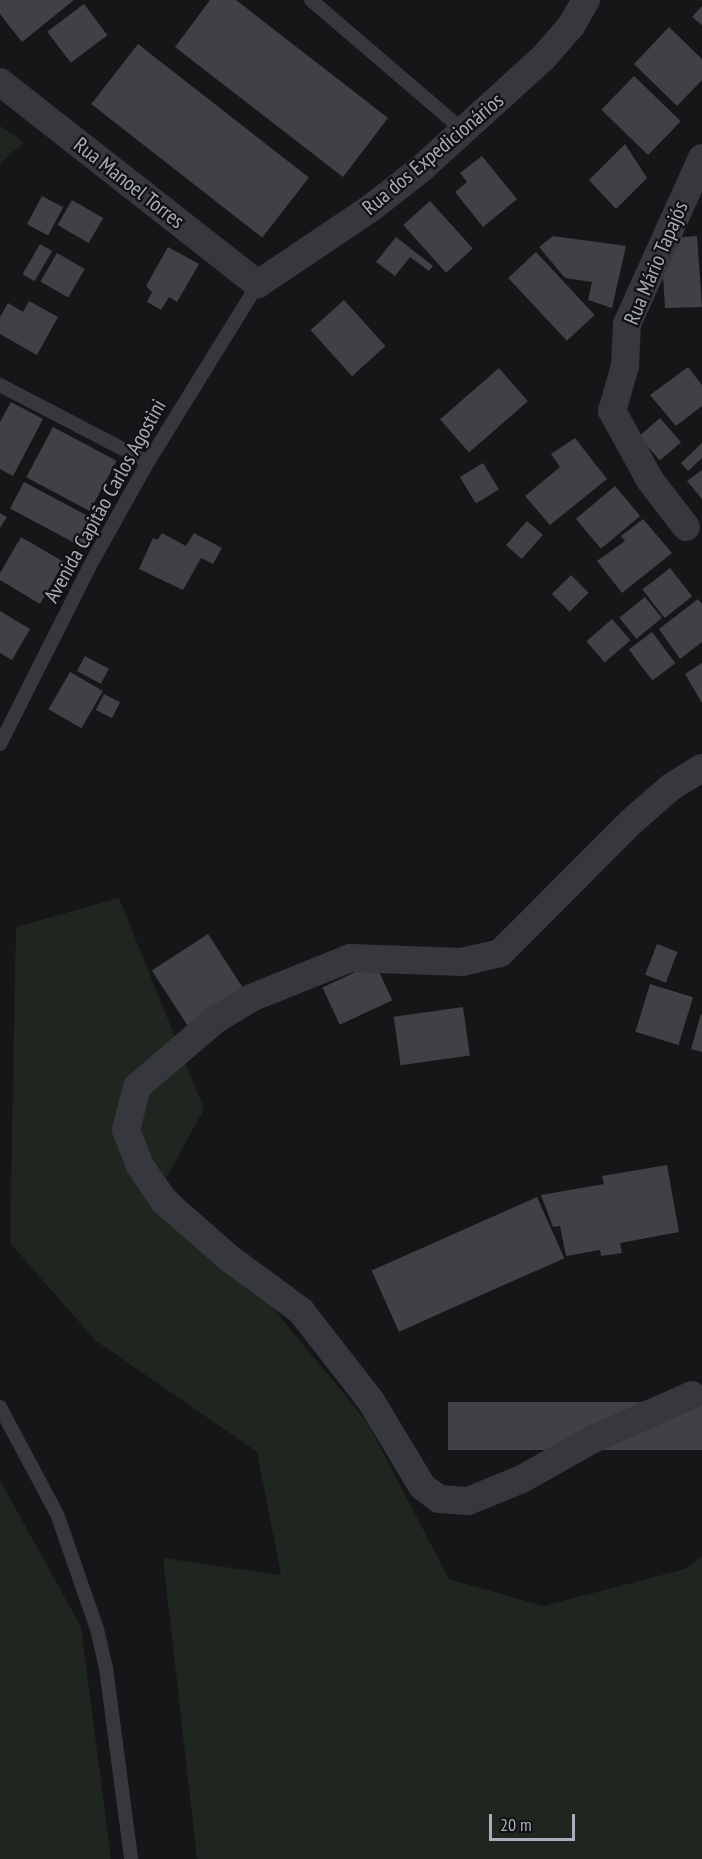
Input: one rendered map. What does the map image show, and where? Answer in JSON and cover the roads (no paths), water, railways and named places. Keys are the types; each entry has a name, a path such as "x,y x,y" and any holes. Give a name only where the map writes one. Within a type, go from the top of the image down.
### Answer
{"street":[{"name":"Rua dos Expedicionários","path":"258,284 371,208 464,131 558,43 586,0"},
{"name":"Rua Manoel Torres","path":"0,82 258,284"},
{"name":"Rua Mário Tapajós","path":"687,527 650,480 612,411 625,366 627,324 702,158"},
{"path":"692,1395 593,1439 522,1479 468,1501 439,1499 422,1486 371,1401 301,1311 229,1258 164,1201 140,1166 126,1130 137,1087 215,1020 251,998 350,958 462,962 500,953 631,822 671,787 702,768"}],"lane":[{"path":"311,0 464,131"},
{"name":"Avenida Capitão Carlos Agostini","path":"0,744 93,560 148,462 258,284"},
{"path":"0,385 148,462"},
{"path":"0,1407 57,1514 97,1629 106,1668 131,1859"}]}
